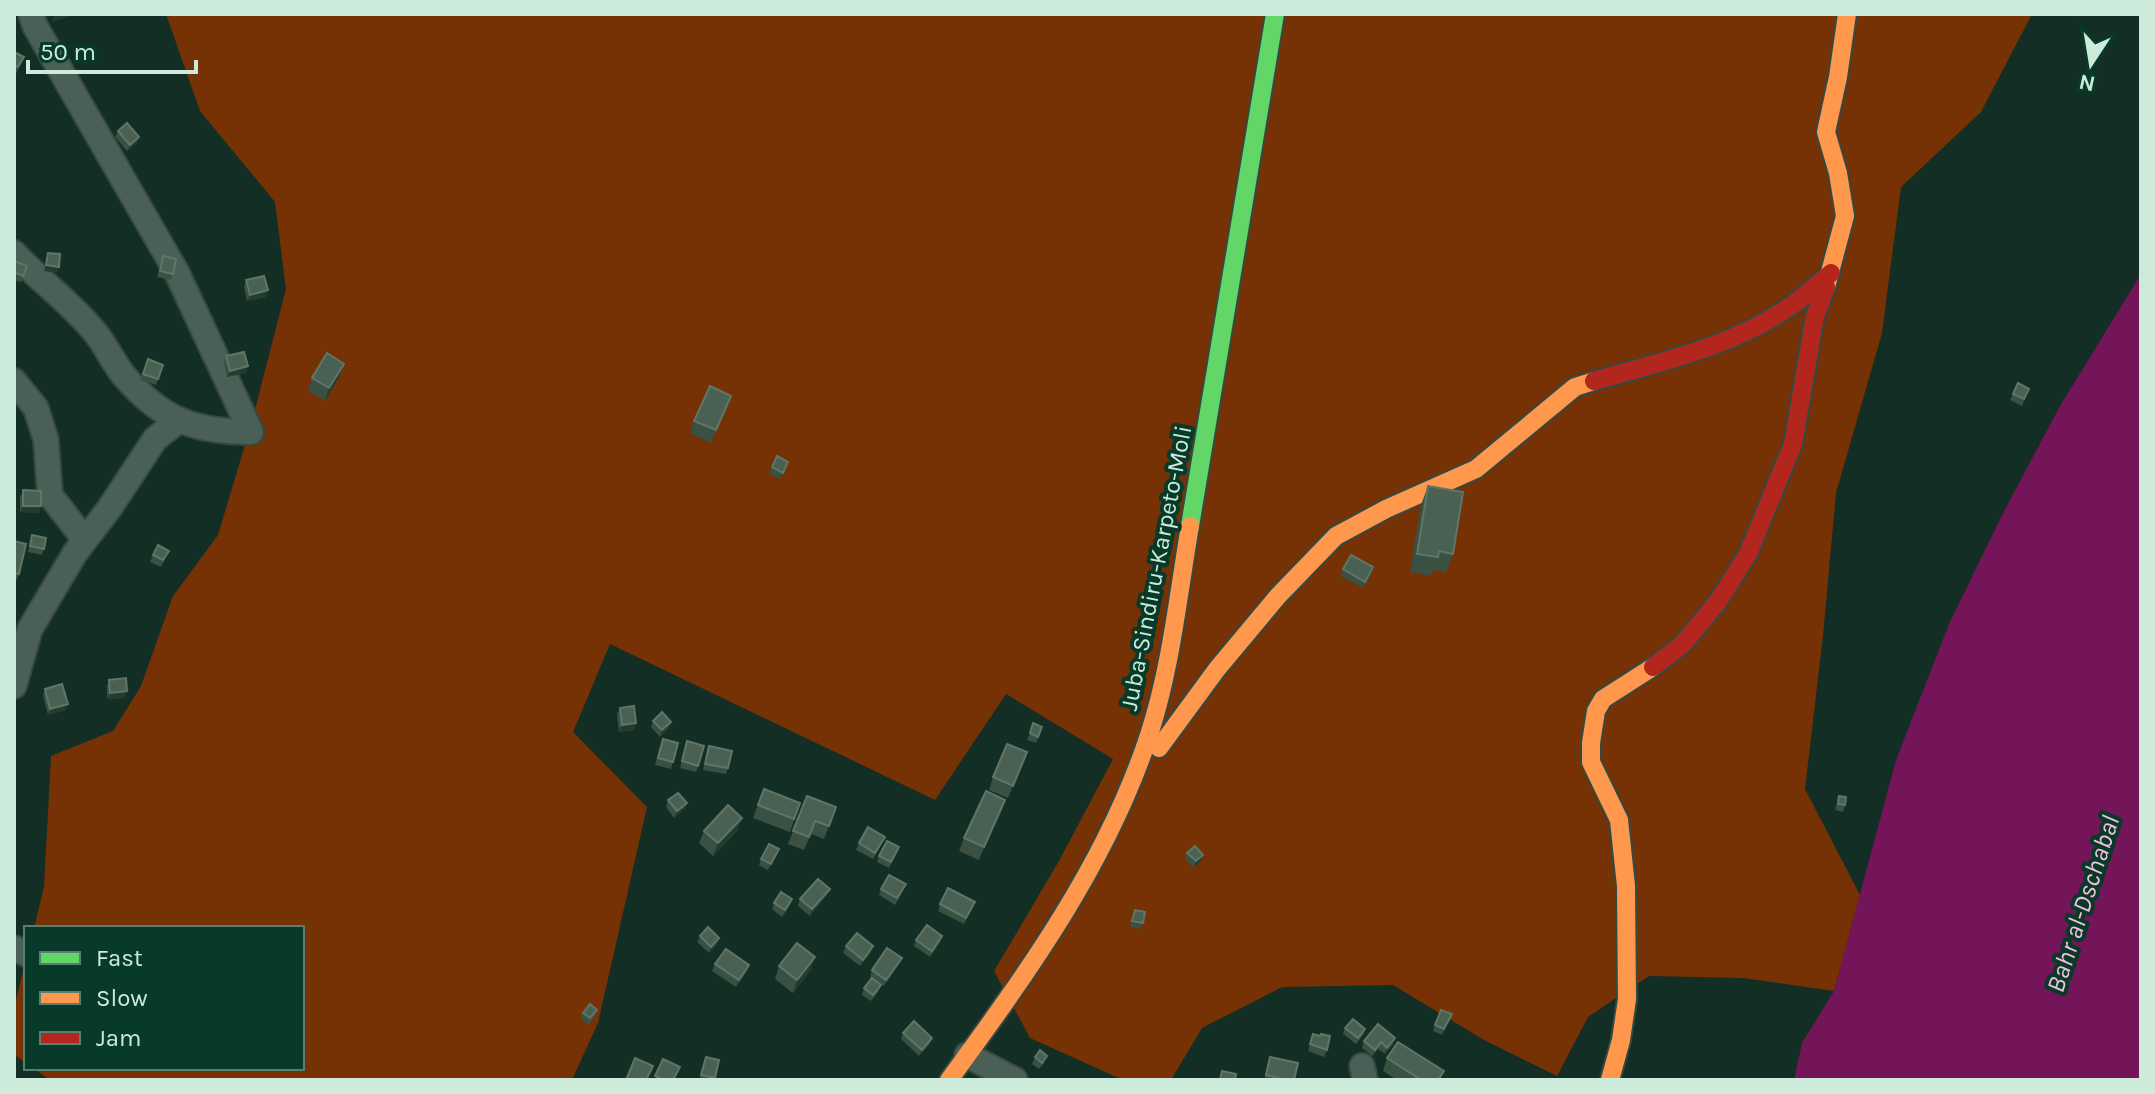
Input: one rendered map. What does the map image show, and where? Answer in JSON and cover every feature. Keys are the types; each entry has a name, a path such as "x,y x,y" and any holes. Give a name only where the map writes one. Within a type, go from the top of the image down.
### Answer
{"street":[{"path":"14,253 93,330 126,378 159,408 188,425 218,432 251,432 177,273 81,108 31,14"},
{"name":"Juba-Sindiru-Karpeto-Moli","path":"949,1080 1058,928 1126,797 1150,734 1168,658 1275,14"},
{"path":"1610,1080 1621,1040 1627,999 1626,886 1619,820 1591,762 1596,711 1603,699 1633,682 1683,644 1719,600 1748,554 1785,468 1793,444 1815,316 1831,273 1845,216 1838,173 1826,132 1847,14"},
{"path":"1159,748 1217,669 1278,596 1336,536 1358,522 1476,469 1575,387 1683,355 1734,336 1791,306 1831,273"},
{"path":"14,381 36,408 46,440 50,495 85,540"},
{"path":"14,686 30,629 85,540 155,439 179,420"},
{"path":"967,1055 1015,1080"}],"shaded area":[{"path":"166,14 2032,14 1981,112 1901,187 1882,333 1836,493 1805,789 1860,895 1834,991 1743,978 1649,976 1588,1017 1557,1076 1484,1040 1393,985 1282,987 1202,1028 1171,1080 1123,1080 1030,1038 994,971 1059,861 1113,759 1006,694 935,800 610,644 573,732 647,807 598,1023 572,1080 50,1080 36,1070 304,1070 304,926 34,926 44,887 51,756 113,731 141,686 173,596 218,535 251,425 286,289 275,202 200,111"},
{"path":"24,967 24,1062 14,1055 14,1008"}],"water":[{"name":"Bahr al-Dschabal","path":"2141,274 2141,1080 1794,1080 1802,1043 1834,991 1896,760 1949,624 2060,406"}],"building":[{"path":"14,52 24,57 18,67 14,65"},
{"path":"127,123 139,137 130,145 118,131"},
{"path":"48,253 60,254 59,267 46,265"},
{"path":"163,256 176,259 173,274 160,271"},
{"path":"14,261 27,266 23,276 14,272"},
{"path":"264,276 268,290 250,295 246,280"},
{"path":"244,352 248,366 230,371 226,356"},
{"path":"327,353 344,364 329,388 312,378"},
{"path":"148,359 163,365 158,379 143,374"},
{"path":"2018,383 2029,389 2024,399 2013,394"},
{"path":"710,386 731,396 716,430 694,421"},
{"path":"777,456 788,462 783,473 772,467"},
{"path":"1428,486 1463,492 1453,554 1439,551 1438,557 1417,554"},
{"path":"23,490 41,491 41,506 23,506"},
{"path":"32,535 46,538 44,549 30,546"},
{"path":"14,541 26,544 19,574 14,573"},
{"path":"158,545 169,551 163,560 153,555"},
{"path":"1351,555 1373,567 1365,582 1343,569"},
{"path":"126,678 127,691 110,693 109,680"},
{"path":"62,684 68,704 50,709 45,689"},
{"path":"634,706 636,723 622,725 620,708"},
{"path":"662,712 671,722 662,730 653,721"},
{"path":"1033,723 1042,727 1038,737 1030,733"},
{"path":"663,739 678,743 673,762 658,758"},
{"path":"687,741 704,746 698,766 682,761"},
{"path":"1007,744 1027,752 1013,786 993,777"},
{"path":"709,746 732,751 728,768 705,764"},
{"path":"764,789 800,803 794,819 758,805"},
{"path":"986,791 1005,800 984,847 964,838"},
{"path":"678,793 687,803 677,811 668,800"},
{"path":"807,796 836,807 829,826 815,821 809,837 793,831"},
{"path":"1839,796 1846,797 1845,805 1838,804"},
{"path":"728,805 742,818 718,843 704,831"},
{"path":"868,827 885,837 875,853 859,843"},
{"path":"887,841 899,847 891,862 879,856"},
{"path":"769,844 779,849 771,864 761,859"},
{"path":"1195,846 1203,855 1196,861 1187,853"},
{"path":"889,875 906,884 897,898 881,889"},
{"path":"818,879 830,889 812,909 800,899"},
{"path":"948,888 975,902 966,918 940,904"},
{"path":"781,892 792,899 785,910 774,903"},
{"path":"1135,910 1145,912 1143,923 1132,921"},
{"path":"927,925 942,936 932,951 916,940"},
{"path":"708,927 719,938 711,947 700,936"},
{"path":"857,933 873,946 863,960 846,946"},
{"path":"797,943 815,957 797,980 779,966"},
{"path":"887,948 902,958 886,980 872,970"},
{"path":"726,949 749,965 739,980 715,964"},
{"path":"872,978 881,985 873,995 864,988"},
{"path":"590,1004 597,1010 590,1018 583,1013"},
{"path":"1441,1010 1452,1014 1444,1029 1435,1025"},
{"path":"1353,1019 1365,1029 1358,1038 1345,1028"},
{"path":"914,1021 932,1038 922,1050 903,1033"},
{"path":"1378,1024 1395,1038 1387,1048 1381,1042 1375,1050 1364,1041"},
{"path":"1313,1034 1330,1036 1327,1050 1310,1044"},
{"path":"1398,1042 1444,1071 1438,1080 1417,1080 1387,1058"},
{"path":"1040,1050 1047,1056 1042,1063 1035,1057"},
{"path":"706,1057 719,1060 715,1078 701,1075"},
{"path":"1270,1057 1298,1063 1294,1080 1266,1075"},
{"path":"635,1058 653,1066 646,1080 626,1080"},
{"path":"663,1059 680,1067 673,1080 655,1076"},
{"path":"1222,1071 1236,1074 1235,1080 1220,1080"}],"traffic: fast":[{"path":"1190,526 1275,14"}],"traffic: slow":[{"path":"1826,287 1845,216 1838,173 1826,132 1847,14"},
{"path":"1159,748 1217,669 1278,596 1336,536 1386,509 1476,469 1575,387 1594,381"},
{"path":"949,1080 1008,999 1063,915 1111,828 1132,782 1163,684 1190,526"},
{"path":"1610,1080 1621,1040 1627,999 1626,886 1619,820 1591,762 1591,743 1596,711 1603,699 1653,667"}],"traffic: jam":[{"path":"1594,381 1696,351 1746,332 1792,305 1831,273"},
{"path":"1653,667 1683,644 1719,600 1748,554 1793,444 1815,316 1826,287"}]}
